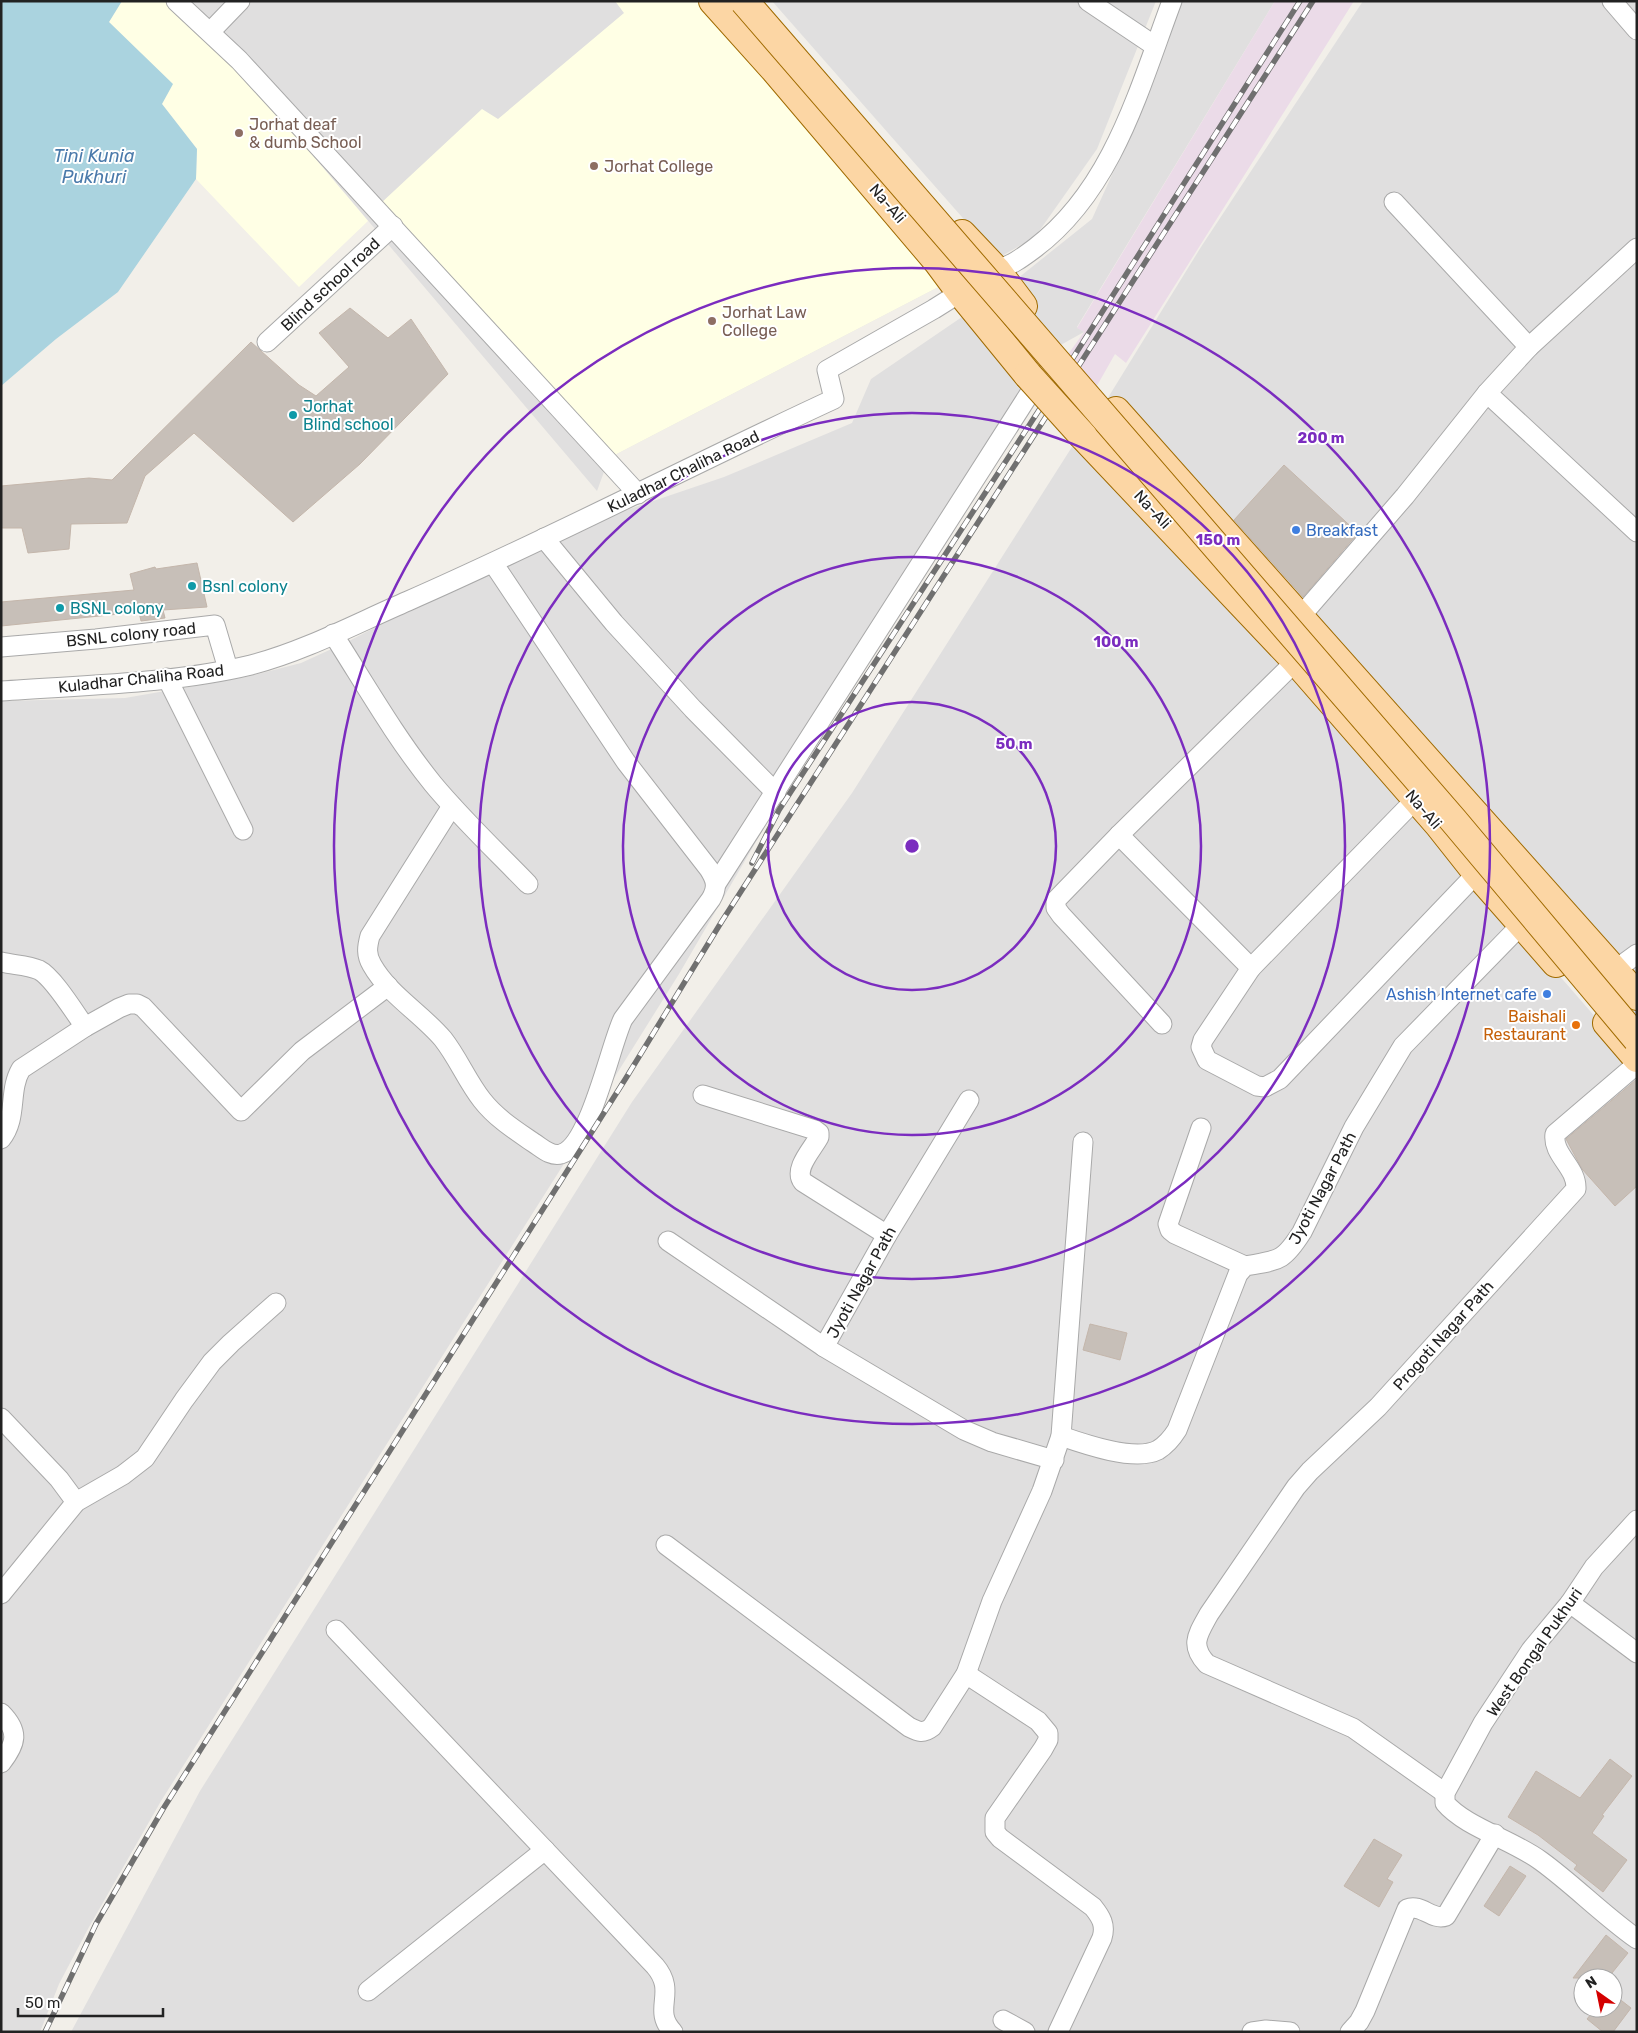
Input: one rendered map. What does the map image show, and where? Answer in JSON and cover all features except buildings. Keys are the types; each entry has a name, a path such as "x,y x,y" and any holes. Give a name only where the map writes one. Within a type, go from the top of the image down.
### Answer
{"main road":[{"name":"Na-Ali","path":"713,1 775,70 938,262 1031,380 1296,661 1439,825 1476,873 1637,1058"},
{"path":"744,1 1454,821 1637,1038"},
{"path":"759,1 942,212 996,270 1030,316 1300,617 1626,962 1637,996"}],"street":[{"path":"176,1 239,60 638,494"},
{"path":"210,31 240,1"},
{"path":"1088,1 1155,46"},
{"name":"Kuladhar Chaliha Road","path":"1,691 167,678 260,662 333,634 493,563 834,399 827,370 961,293 996,270 1006,267 1062,226 1080,206 1119,140 1172,1"},
{"path":"1612,1 1637,30"},
{"path":"1394,202 1529,347"},
{"name":"Blind school road","path":"267,342 392,226"},
{"path":"1300,617 1405,496 1487,393 1529,347 1637,248"},
{"path":"716,884 776,793 1031,380"},
{"path":"1487,393 1637,532"},
{"path":"544,538 614,623 693,709 776,793"},
{"path":"452,806 370,936 367,948 368,955 377,973 388,986 443,1039 490,1111 551,1154 562,1154 577,1142 597,1097 617,1032 623,1019 711,899 716,891 716,884 704,862 642,783 592,714 493,563"},
{"name":"BSNL colony road","path":"1,647 96,640 215,625 228,669"},
{"path":"333,634 409,751 452,806 528,884"},
{"path":"1162,1024 1061,916 1056,908 1056,900 1119,835 1296,661"},
{"path":"167,678 243,830"},
{"path":"1416,800 1251,968 1203,1040 1201,1047 1207,1060 1257,1086 1265,1087 1280,1079 1476,873"},
{"path":"1119,835 1251,968"},
{"name":"Jyoti Nagar Path","path":"1245,1266 1277,1261 1294,1245 1354,1127 1403,1046 1522,924"},
{"path":"1,962 41,971 49,978 86,1027"},
{"path":"1,1139 11,1120 14,1090 17,1076 21,1069 86,1027 129,1004 137,1004 143,1007 241,1111 302,1051 388,986"},
{"name":"Progoti Nagar Path","path":"1444,1793 1353,1728 1207,1664 1196,1646 1198,1635 1209,1614 1296,1486 1378,1407 1576,1189 1574,1174 1556,1147 1554,1141 1555,1134 1637,1064"},
{"path":"703,1095 815,1130 819,1133 815,1144 800,1168 800,1178 803,1182 887,1235"},
{"name":"Jyoti Nagar Path","path":"969,1100 887,1235 824,1346 964,1430 992,1442 1054,1460"},
{"path":"1061,1436 1100,1450 1144,1453 1156,1451 1170,1441 1177,1430 1238,1274 1245,1266 1175,1234 1170,1230 1168,1224 1201,1128"},
{"path":"666,1545 910,1727 919,1732 926,1732 932,1727 966,1674 1000,1581 1042,1491 1061,1436 1083,1142"},
{"path":"668,1241 824,1346"},
{"path":"1,1594 76,1502 123,1475 145,1458 212,1362 252,1323 276,1303"},
{"path":"1,1418 59,1479 76,1502"},
{"name":"West Bongal Pukhuri","path":"1444,1793 1501,1694 1531,1650 1570,1603 1594,1567 1637,1520"},
{"path":"1570,1603 1637,1652"},
{"path":"336,1630 662,1974 666,1990 663,2014 665,2021 673,2032"},
{"path":"966,1674 1038,1721 1048,1733 1048,1740 1043,1749 994,1818 995,1832 1000,1838 1093,1908 1103,1923 1102,1938 1058,2032"},
{"path":"1,1713 12,1728 15,1739 10,1752 1,1763"},
{"path":"1444,1793 1445,1804 1450,1810 1540,1860 1637,1938"},
{"path":"1350,2032 1359,2022 1365,2011 1407,1909 1416,1907 1436,1917 1446,1916 1495,1834"},
{"path":"368,1991 545,1850"},
{"path":"1003,2020 1025,2032"},
{"path":"1252,2032 1266,2030 1290,2032"}],"shaded area":[{"name":"Jorhat deaf & dumb School","path":"122,1 182,1 368,221 299,287 196,179 197,149 162,104 109,22"},
{"path":"182,1 703,1 950,281 609,458 597,491"},
{"path":"615,1 703,1 950,281 609,458 380,204 482,109 498,119 624,13"},
{"path":"772,1 1156,1 1097,149 1035,237 998,258"},
{"path":"1182,1 1275,1 1077,327 1084,332 1057,347 998,294 1092,219 1130,135"},
{"path":"1275,1 1354,1 1126,363 1115,354 1090,398 1059,367 1084,332 1077,328"},
{"path":"1363,1 1637,1 1637,1021 1101,409 1201,247"},
{"path":"981,304 1045,385 845,689 679,974 616,1075 572,1151 161,1801 89,1927 59,1984 40,2032 1,2032 1,701 125,698 246,677 301,663 349,641 468,579 609,516 724,477 852,423 871,379"},
{"path":"1077,439 1457,858 1637,1065 1637,2032 71,2032 200,1791 632,1102 852,793"}],"water":[{"name":"Tini Kunia Pukhuri","path":"1,1 122,1 109,22 173,84 162,104 197,149 196,179 118,292 56,339 1,386"}],"railway":[{"path":"752,863 779,810 1071,361 1300,1"},
{"path":"45,2032 96,1924 163,1809 626,1078 722,921 1313,1"}],"place":[{"name":"Jorhat deaf & dumb School","path":"239,133"},
{"name":"Jorhat College","path":"594,166"},
{"name":"Jorhat Law College","path":"712,321"},
{"name":"Jorhat Blind school","path":"293,415"},
{"name":"Breakfast","path":"1296,530"},
{"name":"Bsnl colony","path":"192,586"},
{"name":"BSNL colony","path":"60,608"},
{"name":"Ashish Internet cafe","path":"1547,994"},
{"name":"Baishali Restaurant","path":"1576,1025"}]}
